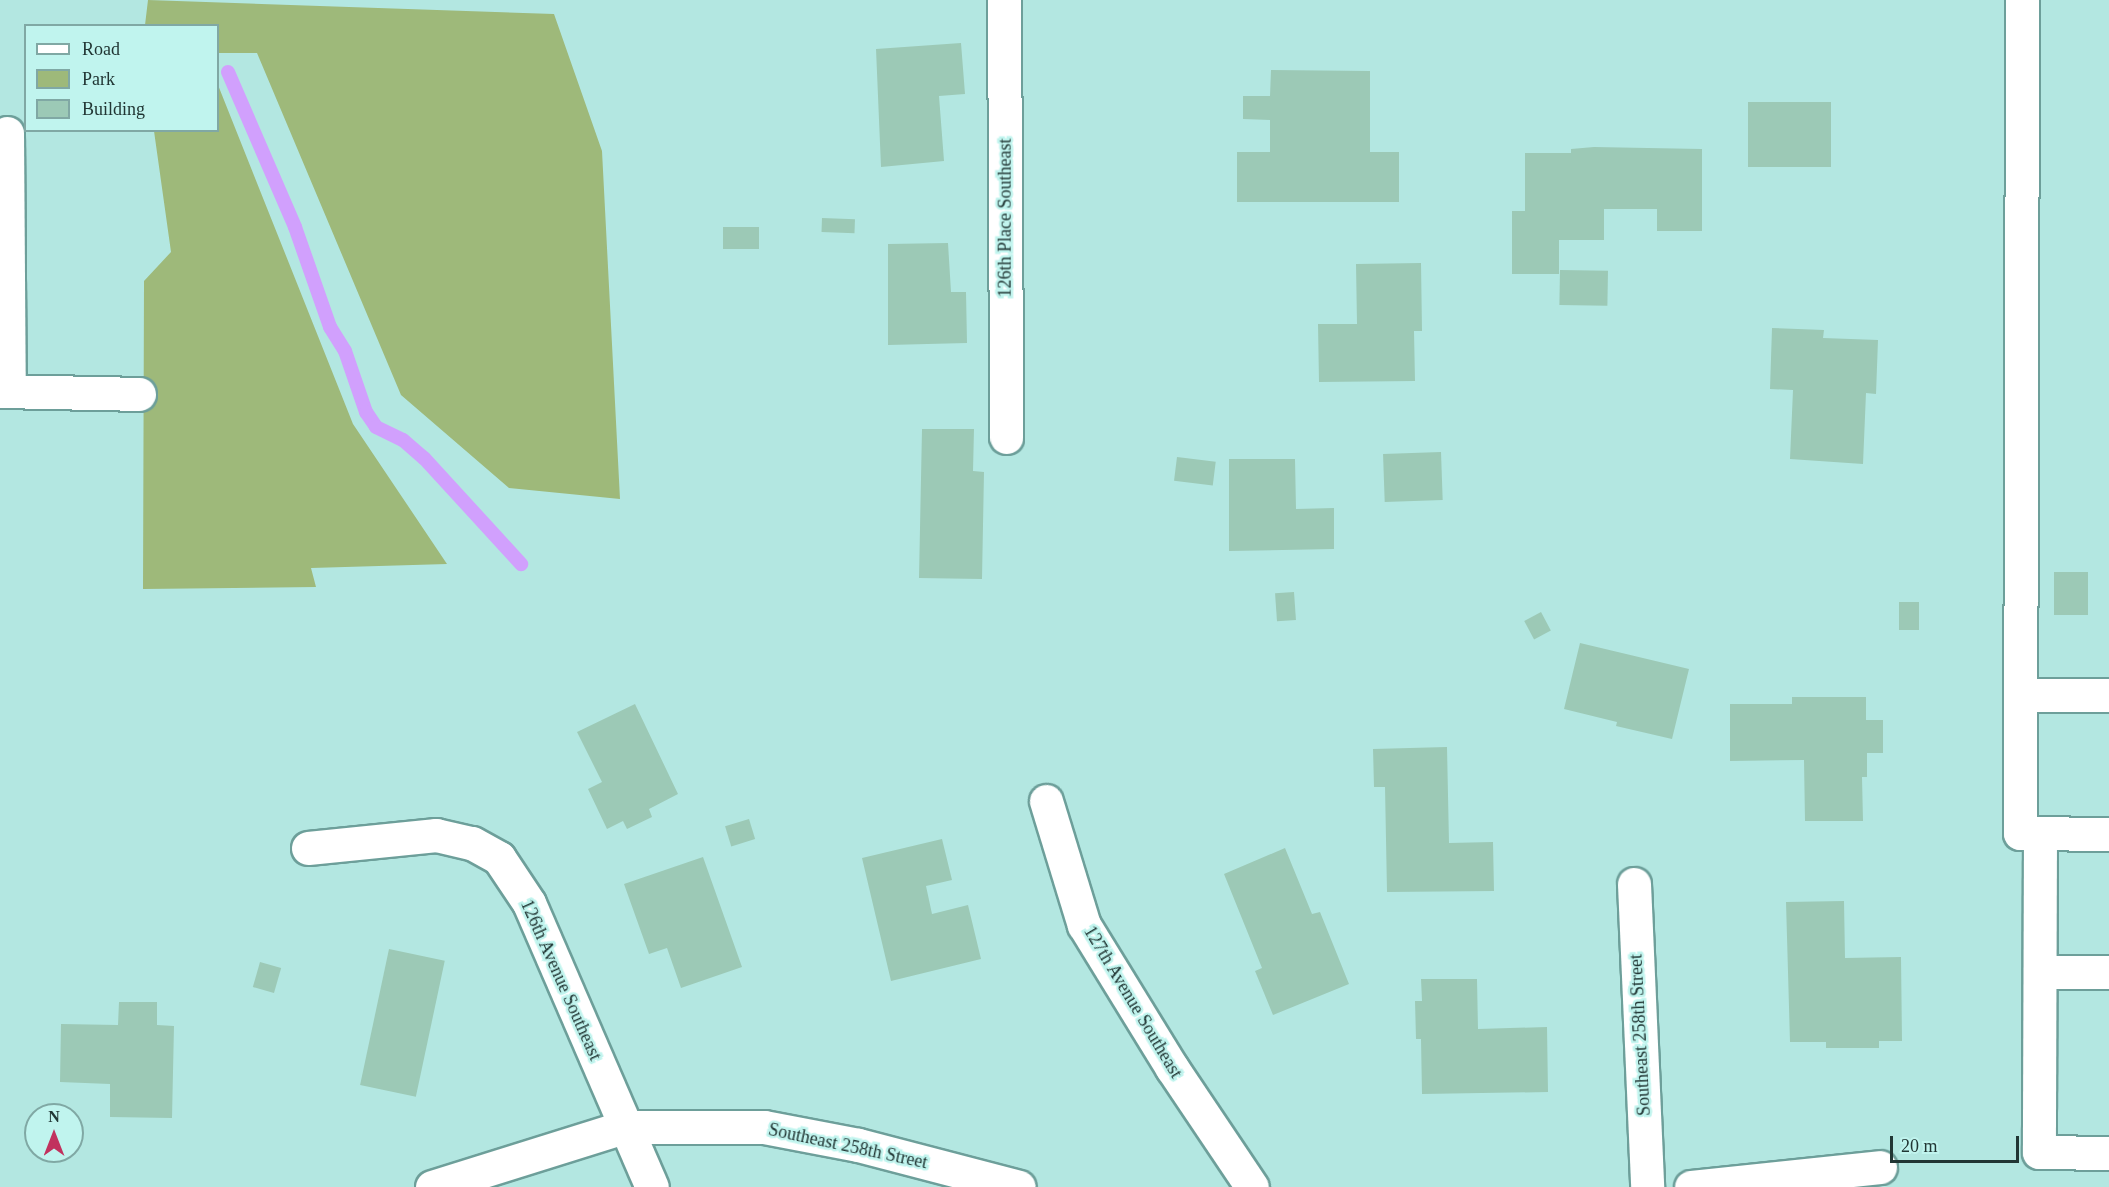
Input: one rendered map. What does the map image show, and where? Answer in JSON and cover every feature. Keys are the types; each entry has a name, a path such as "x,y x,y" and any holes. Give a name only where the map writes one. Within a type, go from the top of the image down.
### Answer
{"street":[{"name":"126th Place Southeast","path":"1004,0 1006,436"},
{"path":"2022,0 2020,833 2109,834"},
{"path":"7,133 4,391 139,394"},
{"path":"2020,695 2109,695"},
{"name":"127th Avenue Southeast","path":"1047,801 1084,925 1172,1068 1252,1187"},
{"path":"2040,834 2039,1152 2109,1153"},
{"name":"126th Avenue Southeast","path":"308,848 436,835 472,843 499,858 529,903 652,1187"},
{"name":"Southeast 258th Street","path":"1634,884 1647,1187"},
{"path":"2040,972 2109,972"},
{"name":"Southeast 258th Street","path":"432,1187 624,1126 764,1127 858,1145 1019,1187"},
{"path":"1690,1187 1880,1167"}],"green space":[{"path":"148,0 554,14 602,151 620,499 509,488 401,395 257,53 219,53 219,24 145,24"},
{"path":"219,88 353,424 447,564 311,568 316,587 143,589 144,281 171,252 154,132 219,132"}],"building":[{"path":"961,43 965,94 939,96 944,161 881,167 876,49"},
{"path":"1271,70 1370,71 1370,152 1399,152 1399,202 1237,202 1237,152 1270,152 1270,120 1243,119 1243,96 1270,96"},
{"path":"1748,102 1831,102 1831,167 1748,167"},
{"path":"1594,147 1702,149 1702,231 1657,231 1657,209 1604,209 1604,240 1559,240 1559,274 1512,274 1512,211 1525,211 1525,153 1571,153 1571,149"},
{"path":"822,218 855,219 854,233 822,232"},
{"path":"723,227 759,227 759,249 723,249"},
{"path":"948,243 951,292 966,292 967,343 888,345 888,244"},
{"path":"1421,263 1422,331 1414,331 1415,381 1319,382 1318,324 1357,324 1356,264"},
{"path":"1560,270 1608,271 1607,306 1559,305"},
{"path":"1772,328 1824,330 1823,338 1878,340 1876,394 1866,393 1863,464 1790,459 1793,390 1770,389"},
{"path":"922,429 974,429 973,471 984,472 982,579 919,578"},
{"path":"1441,452 1443,500 1385,502 1383,454"},
{"path":"1177,457 1216,462 1213,486 1174,481"},
{"path":"1229,459 1295,459 1296,509 1334,508 1334,549 1229,551"},
{"path":"2054,572 2088,572 2088,615 2054,615"},
{"path":"1294,592 1296,620 1277,621 1275,593"},
{"path":"1899,602 1919,602 1919,630 1899,630"},
{"path":"1541,612 1551,631 1534,639 1524,621"},
{"path":"1580,643 1689,669 1672,739 1616,726 1617,722 1564,709"},
{"path":"1792,697 1866,697 1866,720 1883,720 1883,753 1867,753 1867,777 1862,777 1863,821 1805,821 1804,760 1730,761 1730,704 1792,704"},
{"path":"635,704 678,794 649,809 652,817 627,829 623,821 607,829 588,789 602,782 577,732"},
{"path":"1447,747 1449,843 1493,842 1494,891 1387,892 1385,787 1374,787 1373,749"},
{"path":"749,819 755,839 731,846 725,826"},
{"path":"942,839 952,880 926,886 932,914 968,905 981,959 891,981 862,858"},
{"path":"1285,848 1312,914 1320,912 1349,984 1273,1015 1255,971 1262,968 1224,874"},
{"path":"703,857 742,967 681,988 667,948 649,954 624,884"},
{"path":"1844,901 1845,958 1901,957 1902,1041 1879,1041 1879,1048 1826,1048 1826,1042 1790,1042 1786,902"},
{"path":"389,949 445,961 416,1097 360,1085"},
{"path":"260,962 281,968 274,993 253,987"},
{"path":"1421,979 1477,979 1478,1029 1547,1027 1548,1092 1422,1094 1421,1039 1416,1039 1415,1001 1422,1001"},
{"path":"119,1002 157,1002 157,1025 174,1026 172,1118 110,1117 110,1084 60,1082 61,1024 118,1025"}],"waterway":[{"path":"228,72 295,227 330,327 345,351 366,412 376,427 403,440 424,458 521,564"}]}
